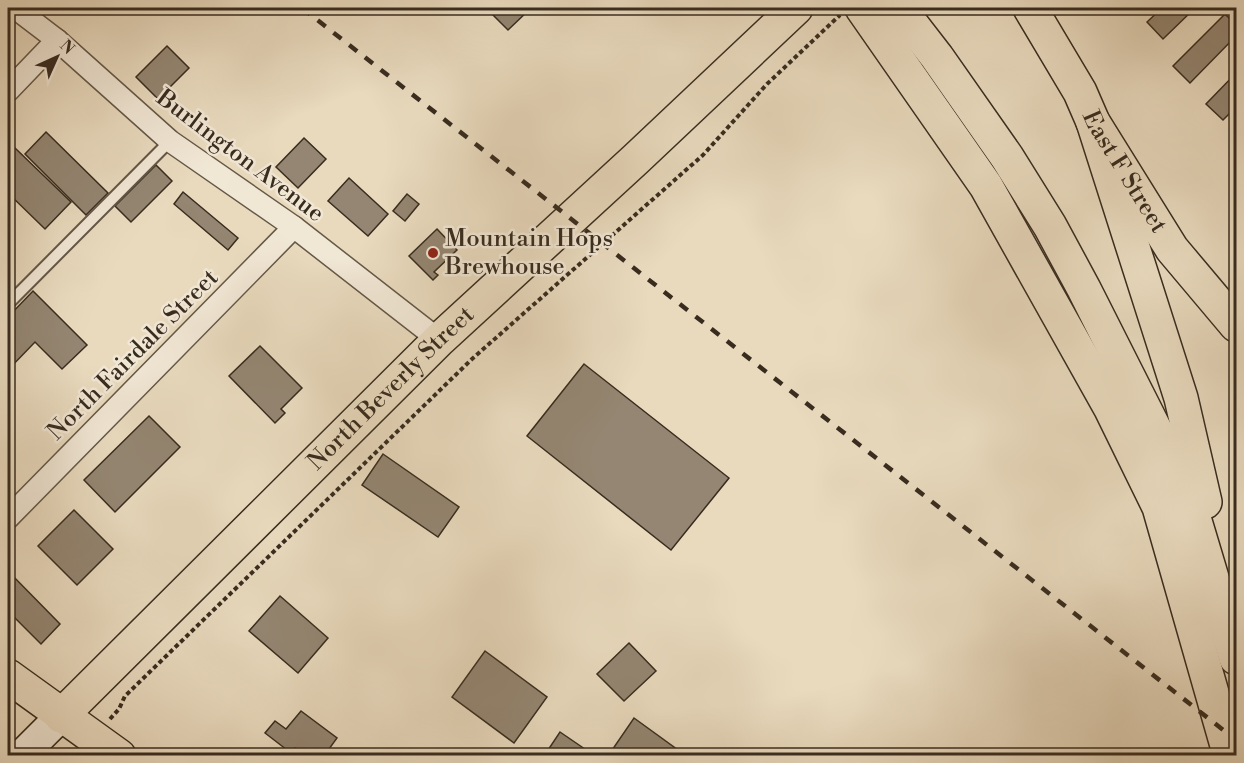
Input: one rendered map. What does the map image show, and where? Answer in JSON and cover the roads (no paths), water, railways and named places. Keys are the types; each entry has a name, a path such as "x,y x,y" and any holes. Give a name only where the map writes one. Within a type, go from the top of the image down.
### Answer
{"main road":[{"path":"862,8 986,186 1111,409 1160,507 1230,756"},
{"path":"899,8 938,57 1007,157 1050,226 1084,289 1186,491 1236,658"},
{"name":"East F Street","path":"1029,8 1080,92 1093,122 1172,249 1236,325"},
{"name":"North Beverly Street","path":"21,756 439,340 620,174 776,14"},
{"path":"1093,122 1181,398 1236,641"},
{"path":"8,676 103,748"}],"street":[{"name":"Burlington Avenue","path":"15,8 57,40 170,141 294,227 439,340"},
{"path":"8,91 57,40"},
{"name":"North Fairdale Street","path":"8,518 294,227"}],"lane":[{"path":"8,304 170,141"}],"railway":[{"path":"302,8 1236,740"}],"place":[{"name":"Mountain Hops Brewhouse","path":"433,253"}]}
